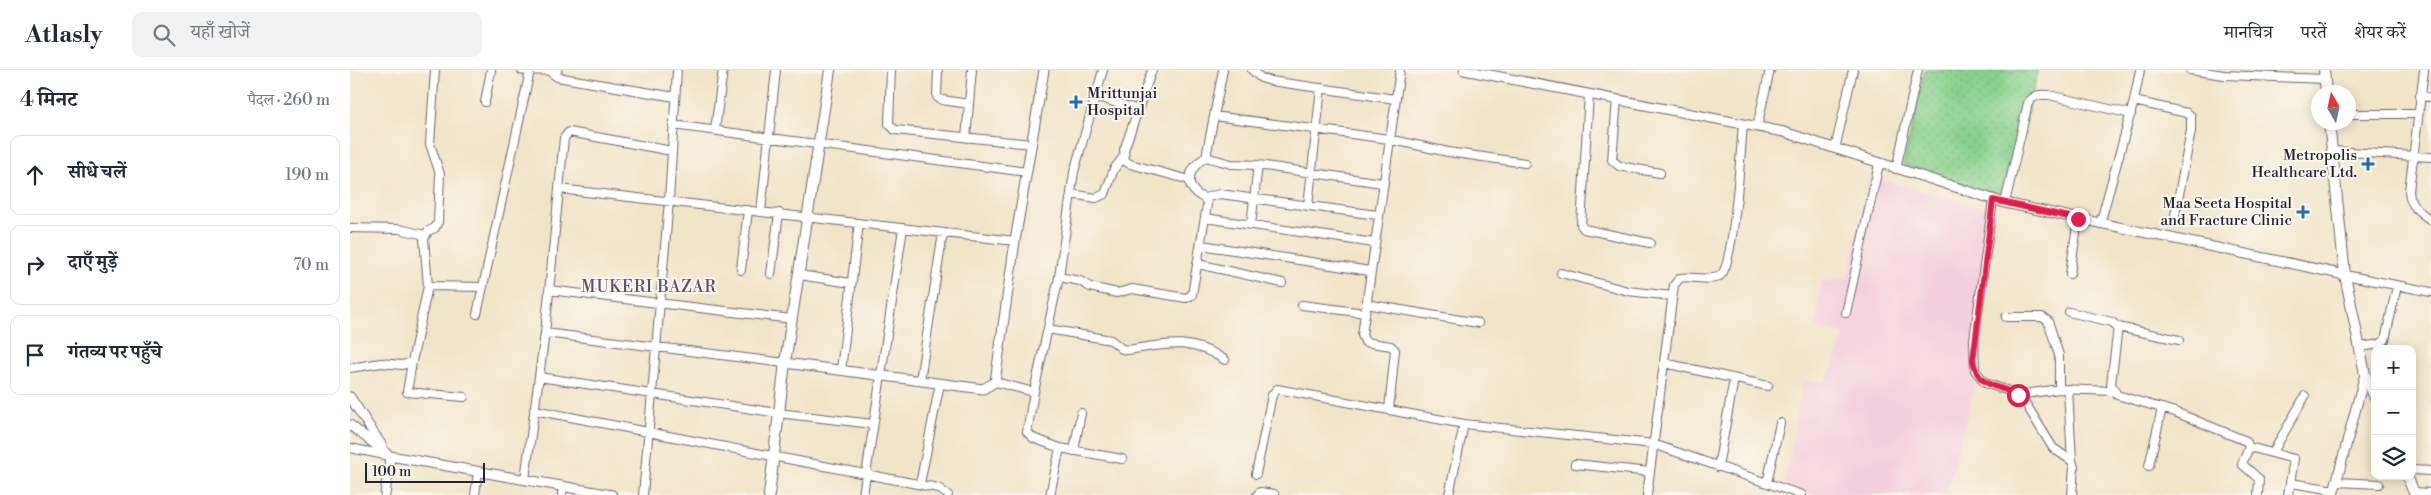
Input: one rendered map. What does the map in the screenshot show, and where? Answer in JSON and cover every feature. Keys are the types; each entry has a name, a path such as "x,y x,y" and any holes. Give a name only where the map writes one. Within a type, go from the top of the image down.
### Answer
{"main road":[{"path":"769,495 772,455 785,363 830,70"},
{"path":"2330,130 2345,275 2365,374 2372,390"},
{"path":"2409,480 2414,494"}],"street":[{"path":"435,70 430,144 440,174 438,222 435,228 428,231 425,235 428,286 407,392 464,397"},
{"path":"484,102 490,70"},
{"path":"522,70 557,70"},
{"path":"643,495 669,201 677,70"},
{"path":"715,130 723,70"},
{"path":"761,212 776,70"},
{"path":"891,70 889,119 891,128 1032,144"},
{"path":"938,70 938,97 942,100 969,104"},
{"path":"966,138 972,70"},
{"path":"995,382 1015,241 1044,70"},
{"path":"1102,70 1074,172 1059,277 1027,432 1033,438 1060,448 1122,459"},
{"path":"1071,194 1096,198 1105,194 1114,168 1124,156 1152,70"},
{"path":"1059,277 1080,281 1090,287 1117,293 1132,289 1186,298 1192,295 1207,205 1204,198 1196,193 1190,180 1192,167 1206,157 1223,70"},
{"path":"1252,70 1261,78 1271,81 1395,99"},
{"path":"1390,410 1395,350 1390,346 1365,342 1362,339 1377,215 1400,70"},
{"path":"1464,70 1784,132 2005,203 2431,292"},
{"path":"1757,127 1770,70"},
{"path":"1835,149 1853,70"},
{"path":"1896,169 1918,70"},
{"path":"2100,224 2131,114 2140,70"},
{"path":"2190,70 2224,75 2324,75"},
{"path":"2424,70 2409,197 2417,210 2431,220"},
{"path":"477,314 534,71"},
{"path":"549,71 557,77 675,97"},
{"path":"1308,206 1321,88"},
{"path":"1589,94 1581,226 1584,229 1650,243"},
{"path":"2005,203 2028,103 2032,97 2039,94 2049,95 2131,114"},
{"path":"1095,96 1139,110"},
{"path":"2420,96 2431,97"},
{"path":"1617,100 1612,160 1619,166 1660,173"},
{"path":"2134,101 2187,113 2191,116 2191,130 2174,222"},
{"path":"2356,114 2418,114"},
{"path":"1214,116 1389,139 1448,152 1524,163"},
{"path":"1647,495 1674,285 1680,278 1717,278 1725,271 1734,225 1743,124"},
{"path":"673,125 1027,172"},
{"path":"525,479 545,333 564,138 569,132 672,151"},
{"path":"2332,151 2431,157"},
{"path":"1124,156 1130,164 1190,180"},
{"path":"1206,157 1222,162 1258,165 1382,183"},
{"path":"1846,313 1879,164"},
{"path":"1251,225 1258,165"},
{"path":"558,189 1015,241"},
{"path":"1204,198 1220,194 1377,215"},
{"path":"1993,200 1973,360 1975,370 1985,383 2018,395 2024,400 2053,448 2072,461"},
{"path":"741,270 748,210"},
{"path":"771,274 779,213"},
{"path":"1205,218 1374,243"},
{"path":"2070,274 2078,219"},
{"path":"841,370 859,223"},
{"path":"350,228 399,229 425,235"},
{"path":"863,495 903,228"},
{"path":"920,380 943,233"},
{"path":"1201,245 1370,271"},
{"path":"1198,264 1282,282"},
{"path":"1561,273 1628,291 1672,296"},
{"path":"799,276 851,283"},
{"path":"428,286 483,287"},
{"path":"2360,347 2380,344 2385,340 2397,286"},
{"path":"549,290 792,318"},
{"path":"1302,305 1365,309 1478,323"},
{"path":"2068,312 2112,322 2118,327 2179,340"},
{"path":"2006,317 2042,317 2048,321 2059,355 2059,389"},
{"path":"2113,391 2111,384 2119,336 2118,327"},
{"path":"1048,329 1111,340 1122,349 1128,350 1175,343 1192,345 1210,350 1225,360"},
{"path":"545,333 983,389 995,382 1034,392"},
{"path":"350,368 381,363 402,365 412,362"},
{"path":"1664,363 1768,386"},
{"path":"2334,489 2365,374"},
{"path":"539,376 778,413 873,424"},
{"path":"1718,467 1734,379"},
{"path":"920,484 940,383"},
{"path":"1256,474 1272,394 1277,389 1464,424 1654,444 1802,495"},
{"path":"2018,395 2059,389 2113,391 2120,396 2162,408 2246,441 2249,447 2242,464 2259,479 2258,495"},
{"path":"2068,389 2074,472 2072,495"},
{"path":"2273,452 2304,396"},
{"path":"350,397 366,424 390,456 385,495"},
{"path":"2149,466 2162,408"},
{"path":"534,410 920,484 938,488 948,495"},
{"path":"1074,451 1081,412"},
{"path":"1767,483 1780,423"},
{"path":"1449,495 1464,424"},
{"path":"350,425 390,456"},
{"path":"2249,447 2294,459 2288,495"},
{"path":"350,448 525,479 563,491 612,495"},
{"path":"1050,495 1060,448"},
{"path":"1575,464 1650,472"},
{"path":"2416,470 2431,471"},
{"path":"475,495 478,471"},
{"path":"2291,483 2334,489 2379,484"},
{"path":"1257,495 1260,492 1274,494"},
{"path":"2414,494 2431,493"}],"shaded area":[{"path":"1869,177 1996,212 1980,368 1946,495 1816,495 1785,484 1802,381 1826,382 1845,335 1815,327 1821,282 1847,278"}],"green space":[{"path":"1925,70 2038,70 2007,197 1903,165"}],"place":[{"name":"Mrittunjai Hospital","path":"1076,102"},
{"name":"Metropolis Healthcare Ltd.","path":"2368,164"},
{"name":"Maa Seeta Hospital and Fracture Clinic","path":"2303,212"}],"district":[{"name":"MUKERI BAZAR","path":"649,287"}],"route":[{"path":"2018,395 1994,388 1985,383 1978,376 1973,360 1993,200 2078,219"}]}
